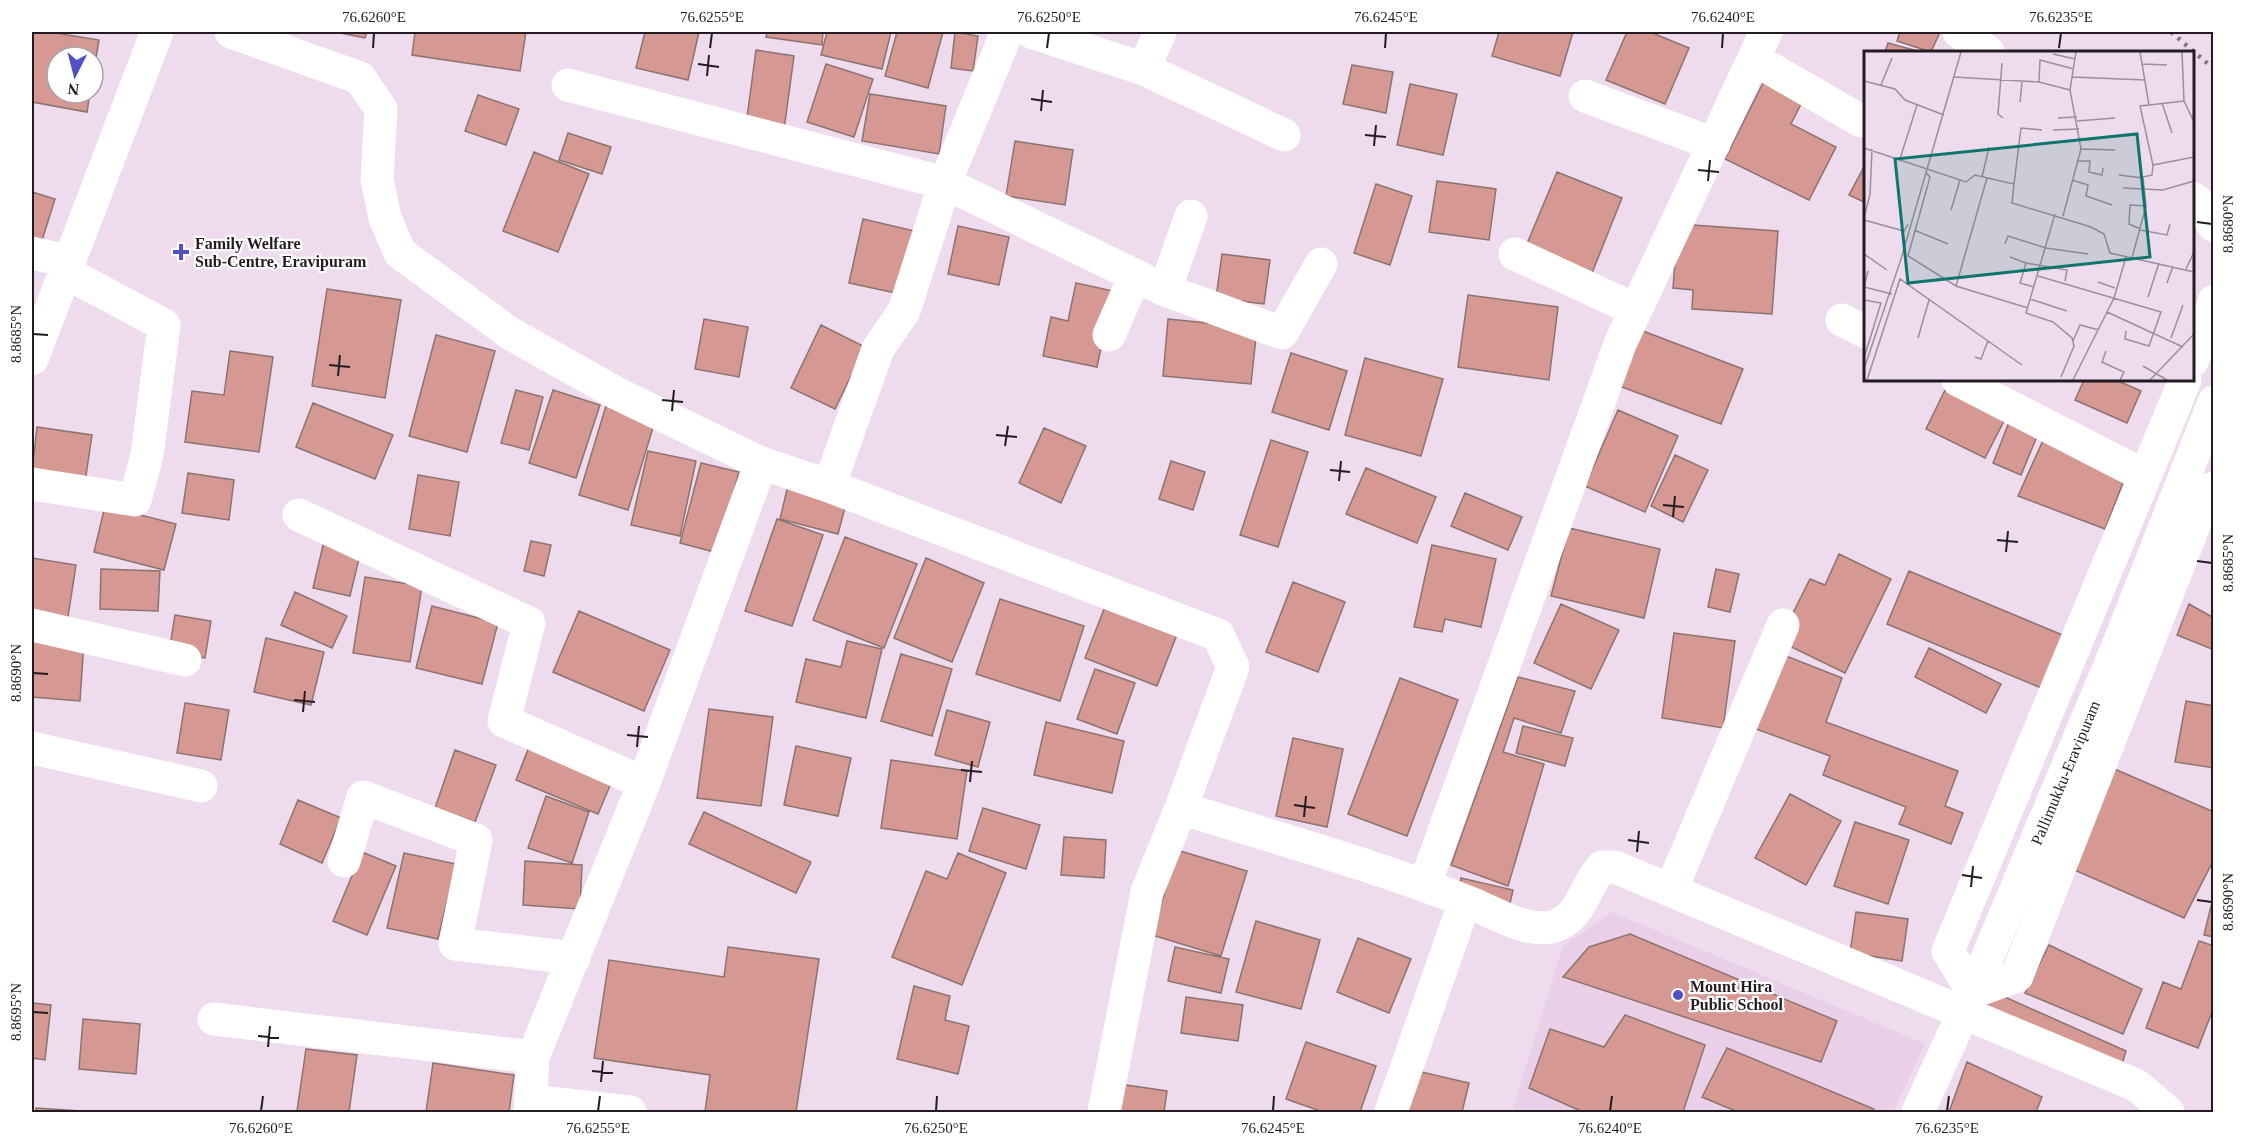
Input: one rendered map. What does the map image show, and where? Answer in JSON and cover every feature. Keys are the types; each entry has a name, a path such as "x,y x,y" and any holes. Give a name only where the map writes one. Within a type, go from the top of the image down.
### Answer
{"street":[{"path":"32,359 157,32"},
{"path":"231,32 360,78 381,109 377,178 385,218 400,253 511,334 618,394 761,463 829,486 1218,634 1233,667 1147,892 1104,1113"},
{"path":"829,486 878,349 904,311 945,183 1007,32"},
{"path":"1030,32 1143,69 1284,135"},
{"path":"1143,69 1160,32"},
{"path":"1959,32 1987,51"},
{"path":"1425,884 1620,345 1760,45 1861,121"},
{"path":"568,85 945,183 1165,290 1282,333 1321,264"},
{"path":"1585,96 1714,144"},
{"path":"2194,199 2214,226"},
{"path":"1165,290 1191,216"},
{"path":"32,253 66,267 164,325 147,455 135,500 32,484"},
{"path":"1515,254 1636,310"},
{"path":"1109,335 1135,276"},
{"path":"2194,358 2209,321 2214,301"},
{"path":"1960,381 2145,476"},
{"path":"1973,990 1948,951 2185,381"},
{"name":"Pallimukku-Eravipuram","path":"1918,1113 1973,990 2118,646 2208,415"},
{"path":"630,1113 530,1107 533,1057 644,783 761,463"},
{"path":"1973,990 2017,975 2208,490 2214,488"},
{"path":"299,515 530,623 504,721 644,783"},
{"path":"32,625 185,660"},
{"path":"1671,890 1783,625"},
{"path":"32,748 201,786"},
{"path":"344,861 363,797 476,840 455,944 574,958"},
{"path":"1181,808 1425,884 1533,928 1556,926 1576,912 1591,878 1602,867 1616,867 1671,890 1973,990 2136,1085 2168,1113"},
{"path":"1391,1113 1465,901"},
{"path":"214,1019 533,1057"}],"shaded area":[{"name":"Mount Hira Public School","path":"1612,912 1925,1044 1893,1112 1512,1112 1563,946"}],"building":[{"path":"32,32 50,32 99,40 98,45 45,45 45,104 32,102"},
{"path":"335,32 367,32 365,38"},
{"path":"415,32 526,32 520,71 412,55"},
{"path":"645,32 699,32 688,80 636,68"},
{"path":"767,32 823,32 822,45 766,37"},
{"path":"827,32 891,32 882,69 821,55"},
{"path":"897,32 943,32 928,88 885,76"},
{"path":"955,32 978,36 973,71 951,68"},
{"path":"1499,32 1573,32 1560,76 1492,56"},
{"path":"1627,32 1650,32 1689,48 1665,104 1606,80"},
{"path":"1900,32 1940,32 1931,51 1897,41"},
{"path":"1888,43 1917,51 1885,51"},
{"path":"756,50 794,56 784,130 746,125"},
{"path":"826,64 873,79 854,137 807,122"},
{"path":"1352,65 1393,72 1386,113 1343,104"},
{"path":"1764,81 1803,100 1791,124 1836,147 1809,200 1725,159"},
{"path":"1410,84 1457,94 1443,155 1397,145"},
{"path":"870,94 946,106 939,154 862,141"},
{"path":"478,95 519,109 506,145 465,131"},
{"path":"48,105 88,105 87,112"},
{"path":"568,133 611,147 602,174 559,160"},
{"path":"1015,141 1073,150 1065,205 1006,196"},
{"path":"534,152 589,174 558,252 503,231"},
{"path":"1864,167 1864,202 1849,195"},
{"path":"1557,172 1622,198 1592,273 1526,246"},
{"path":"1437,181 1496,189 1489,240 1429,232"},
{"path":"1376,184 1412,196 1390,265 1354,253"},
{"path":"32,192 55,199 39,250 32,248"},
{"path":"863,219 919,232 905,295 849,283"},
{"path":"1678,224 1778,231 1772,314 1692,309 1693,290 1673,288"},
{"path":"958,226 1009,237 999,285 948,274"},
{"path":"1222,254 1270,260 1264,304 1216,298"},
{"path":"1076,283 1113,291 1097,367 1043,356 1051,317 1068,321"},
{"path":"327,289 401,300 385,398 312,386"},
{"path":"1468,295 1558,307 1549,380 1458,367"},
{"path":"704,319 748,327 739,377 695,369"},
{"path":"1168,319 1257,328 1251,384 1163,376"},
{"path":"821,325 865,347 835,409 791,388"},
{"path":"1635,328 1743,369 1721,424 1614,384"},
{"path":"436,335 495,351 467,452 409,436"},
{"path":"230,351 273,357 259,452 185,442 192,391 224,395"},
{"path":"1291,353 1347,371 1329,430 1272,412"},
{"path":"1365,358 1443,379 1421,456 1345,435"},
{"path":"2084,381 2118,381 2141,391 2127,423 2075,400"},
{"path":"516,390 543,397 529,450 501,443"},
{"path":"553,390 600,405 576,478 529,463"},
{"path":"1945,390 2005,419 1985,458 1926,429"},
{"path":"609,396 658,411 628,510 579,495"},
{"path":"313,403 393,435 375,479 296,447"},
{"path":"1618,410 1678,436 1645,512 1585,486"},
{"path":"2011,417 2040,429 2021,475 1993,463"},
{"path":"37,427 92,435 85,482 32,472"},
{"path":"1044,428 1086,446 1061,503 1019,483"},
{"path":"2045,436 2123,483 2105,529 2018,496"},
{"path":"1271,440 1308,452 1278,547 1240,535"},
{"path":"648,451 696,461 680,536 631,525"},
{"path":"1675,455 1708,470 1683,522 1651,506"},
{"path":"1171,461 1205,472 1193,510 1159,499"},
{"path":"701,463 739,472 718,553 680,543"},
{"path":"1366,468 1436,497 1417,543 1346,514"},
{"path":"188,473 234,480 229,520 182,513"},
{"path":"418,475 459,482 450,536 409,529"},
{"path":"790,477 849,492 838,534 780,519"},
{"path":"1465,493 1522,517 1508,550 1451,526"},
{"path":"105,506 176,524 164,570 94,552"},
{"path":"777,519 823,535 792,626 745,611"},
{"path":"1569,528 1660,549 1644,618 1551,596"},
{"path":"325,537 362,546 350,596 313,588"},
{"path":"845,537 917,564 884,648 813,620"},
{"path":"531,541 551,545 544,576 524,571"},
{"path":"1432,545 1496,559 1481,627 1445,619 1442,632 1414,627"},
{"path":"1839,554 1891,579 1845,673 1779,641 1810,579 1825,585"},
{"path":"32,558 76,565 67,623 32,618"},
{"path":"926,558 984,583 952,662 894,638"},
{"path":"101,569 160,571 158,611 100,609"},
{"path":"1716,569 1739,574 1730,612 1708,607"},
{"path":"1909,571 2072,639 2051,692 1887,624"},
{"path":"365,577 422,586 410,662 353,653"},
{"path":"1293,582 1345,602 1318,672 1266,652"},
{"path":"295,592 347,616 332,648 281,625"},
{"path":"1000,599 1084,626 1060,701 976,674"},
{"path":"1106,604 1178,632 1157,686 1085,658"},
{"path":"1561,604 1619,630 1591,689 1534,663"},
{"path":"2189,604 2214,618 2214,650 2177,635"},
{"path":"432,606 498,623 482,684 416,668"},
{"path":"579,611 670,650 644,711 553,672"},
{"path":"175,615 211,621 205,658 169,652"},
{"path":"1674,633 1735,641 1723,728 1662,718"},
{"path":"32,638 84,641 80,701 32,697"},
{"path":"266,638 324,652 311,705 254,692"},
{"path":"847,641 882,649 866,718 796,702 806,659 841,667"},
{"path":"1929,648 2001,684 1986,713 1915,677"},
{"path":"1776,652 1842,678 1826,722 1958,771 1945,806 1963,813 1951,844 1899,824 1906,807 1823,775 1830,756 1748,726"},
{"path":"901,654 952,669 932,736 881,721"},
{"path":"1095,669 1135,683 1117,734 1077,719"},
{"path":"1518,677 1575,691 1561,733 1514,718 1503,752 1544,764 1508,886 1451,865"},
{"path":"1400,678 1458,700 1407,836 1348,814"},
{"path":"2186,701 2214,706 2214,768 2175,762"},
{"path":"185,703 229,710 221,760 177,753"},
{"path":"709,709 773,717 761,806 697,798"},
{"path":"947,710 990,722 978,767 935,755"},
{"path":"1046,722 1124,741 1112,793 1034,775"},
{"path":"1523,726 1573,738 1565,766 1516,753"},
{"path":"1293,738 1343,749 1327,827 1276,816"},
{"path":"796,746 851,758 838,816 784,805"},
{"path":"529,747 612,781 598,814 516,780"},
{"path":"455,750 496,765 475,822 435,808"},
{"path":"891,760 967,771 957,839 881,828"},
{"path":"2103,764 2214,812 2214,859 2184,918 2070,868"},
{"path":"1790,794 1841,821 1806,885 1755,858"},
{"path":"546,796 589,812 572,863 528,848"},
{"path":"298,800 341,818 322,863 280,844"},
{"path":"983,808 1040,825 1026,869 969,851"},
{"path":"704,812 811,862 796,893 689,844"},
{"path":"1855,822 1909,840 1888,904 1834,886"},
{"path":"1064,837 1106,840 1104,878 1061,875"},
{"path":"1177,850 1247,871 1221,956 1152,935"},
{"path":"362,852 396,866 367,935 333,921"},
{"path":"404,853 456,864 438,939 387,928"},
{"path":"958,853 1006,873 962,985 892,957 926,871 947,879"},
{"path":"525,861 582,865 580,909 523,905"},
{"path":"1461,878 1513,890 1507,916 1455,904"},
{"path":"2214,894 2214,937 2204,935"},
{"path":"1856,912 1908,919 1902,961 1850,953"},
{"path":"1256,921 1320,940 1301,1009 1236,992"},
{"name":"Mount Hira Public School","path":"1630,934 1837,1021 1821,1062 1563,977 1589,947"},
{"path":"1358,938 1411,959 1389,1013 1337,992"},
{"path":"2199,941 2214,946 2214,1007 2198,1048 2146,1028 2163,982 2181,989"},
{"path":"2049,945 2142,989 2123,1034 2025,993"},
{"path":"728,947 819,959 796,1112 705,1112 710,1075 594,1058 609,960 724,977"},
{"path":"1175,947 1229,959 1221,993 1168,981"},
{"path":"914,986 950,996 945,1020 969,1026 958,1074 897,1059"},
{"path":"1996,993 2126,1051 2120,1071 1982,1011"},
{"path":"1186,997 1243,1005 1238,1041 1181,1033"},
{"path":"32,1003 51,1005 45,1060 32,1058"},
{"name":"Mount Hira Public School","path":"1625,1015 1705,1045 1683,1112 1583,1112 1529,1088 1550,1029 1604,1047"},
{"path":"83,1019 140,1024 136,1074 79,1069"},
{"path":"1306,1042 1376,1066 1360,1112 1323,1112 1286,1099"},
{"name":"Mount Hira Public School","path":"1727,1048 1874,1109 1872,1112 1738,1112 1702,1097"},
{"path":"306,1049 357,1055 349,1112 297,1111"},
{"path":"1967,1062 2042,1097 2036,1112 1949,1112"},
{"path":"433,1063 514,1075 509,1112 426,1112"},
{"path":"1413,1070 1469,1083 1462,1112 1403,1112"},
{"path":"1119,1084 1167,1091 1164,1112 1115,1112"},
{"path":"36,1108 97,1112 36,1112"}],"railway":[{"path":"2171,32 2193,51"},
{"path":"2194,52 2214,69"}],"place":[{"name":"Family Welfare Sub-Centre, Eravipuram","path":"181,252"},
{"name":"Mount Hira Public School","path":"1678,995"}]}
